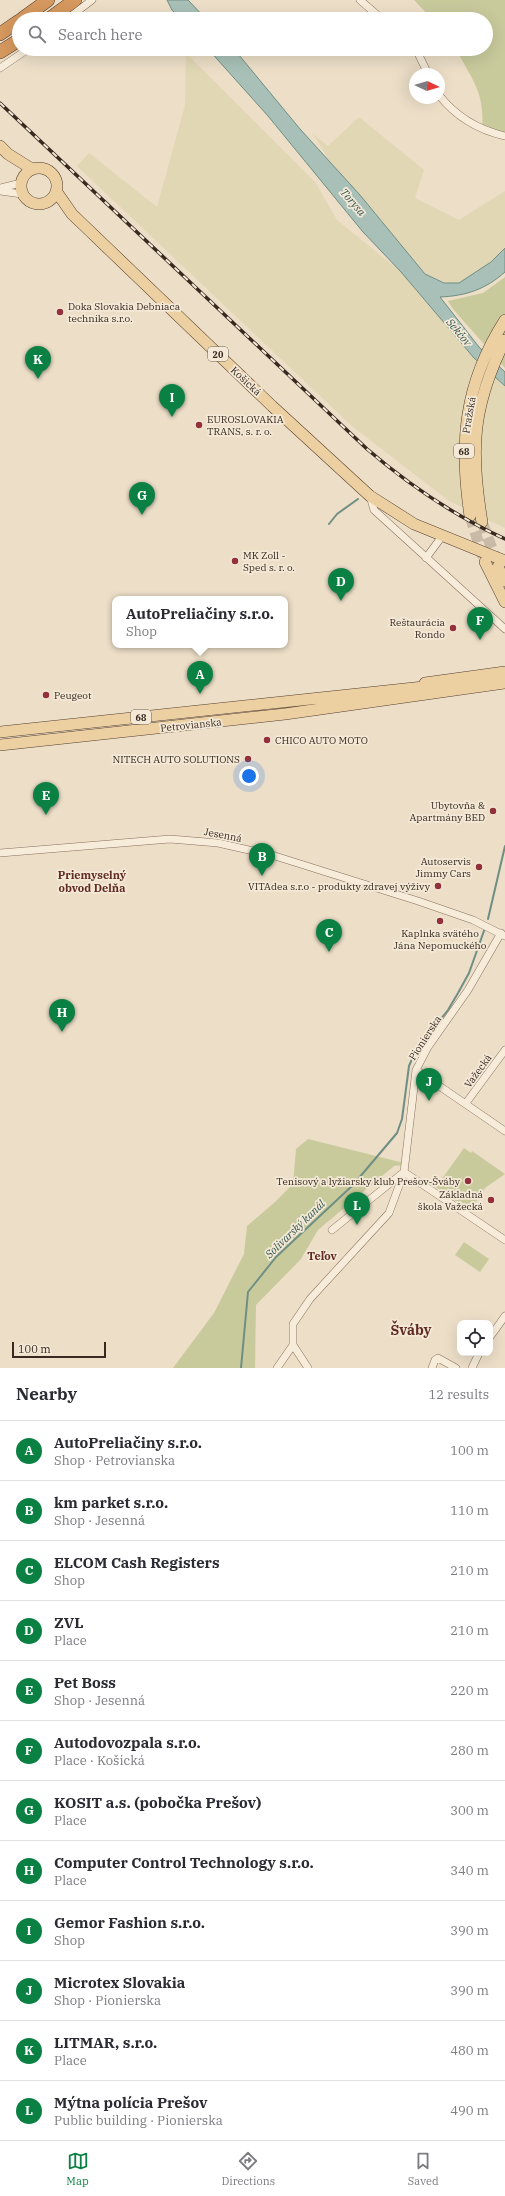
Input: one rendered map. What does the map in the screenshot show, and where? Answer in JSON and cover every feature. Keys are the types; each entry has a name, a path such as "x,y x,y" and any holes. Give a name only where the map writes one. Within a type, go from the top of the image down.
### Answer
{"highway":[{"path":"32,12 48,0"},
{"path":"59,12 75,0"},
{"path":"0,34 12,26"},
{"path":"0,52 12,44"}],"main road":[{"name":"Košická","path":"4,150 32,169 43,168 49,170 56,179 56,191 72,214 370,496 414,524 443,535 502,564"},
{"name":"Košická","path":"4,150 31,202 40,204 47,202 72,214"},
{"path":"22,185 32,169"},
{"path":"47,202 56,191"},
{"name":"Pražská","path":"482,522 475,480 474,457 476,427 483,395 495,360 505,320"},
{"name":"Pražská","path":"470,516 463,457 466,424 474,387 501,337"},
{"path":"485,562 505,602"},
{"path":"502,564 505,581"},
{"path":"481,681 505,667"},
{"path":"481,681 505,672"},
{"path":"284,709 505,677"},
{"path":"481,681 505,683"},
{"name":"68","path":"284,709 339,711 505,688"},
{"name":"Petrovianska","path":"0,732 284,709"},
{"name":"Petrovianska","path":"0,745 284,709"}],"street":[{"path":"76,12 92,0"},
{"path":"360,0 374,12"},
{"path":"0,68 18,56"},
{"path":"419,56 425,68"},
{"path":"445,101 457,114 468,122 479,128 505,136"},
{"path":"0,188 22,185"},
{"path":"0,191 22,185"},
{"name":"Košická","path":"370,496 374,510 505,629"},
{"path":"426,558 443,535"},
{"name":"Jesenná","path":"0,853 170,839 210,842 275,856 418,901 503,934"},
{"name":"Pionierska","path":"293,1345 292,1324 310,1299 389,1213 404,1172 416,1070 428,1047 468,990 503,934"},
{"name":"Važecká","path":"466,1103 505,1050"},
{"name":"Važecká","path":"416,1070 505,1131"},
{"path":"332,1230 404,1172 505,1240"},
{"path":"493,1333 505,1316"},
{"path":"277,1368 293,1345 308,1368"},
{"path":"472,1368 478,1356"},
{"path":"432,1368 435,1360 438,1358 456,1368"}],"shaded area":[{"path":"186,56 189,56 315,182 337,220 401,272 474,358 505,386 505,528 449,501 353,427 77,166 89,153 157,207 185,105"},
{"path":"359,117 424,170 415,198 459,220 505,191 505,247 491,262 470,277 459,283 452,284 431,278 417,266 360,195 329,160 313,134 328,146"}],"green space":[{"path":"414,0 505,0 505,134 482,128 479,95 472,78 460,56 493,56 493,12 425,12"},
{"path":"505,277 505,368 453,309 448,301 483,293"},
{"path":"308,1139 404,1163 404,1165 394,1166 318,1230 301,1259 256,1305 255,1368 173,1368 214,1313 244,1254 247,1226 274,1203 293,1184 296,1149"},
{"name":"Tenisový a lyžiarsky klub Prešov-Šváby","path":"464,1148 471,1153 472,1151 505,1174 485,1188 470,1211 436,1187"},
{"path":"464,1242 489,1259 480,1272 455,1255"}],"water":[{"path":"167,0 188,0 199,12 174,12"},
{"path":"214,56 240,56 300,129 360,195 425,274 444,283 459,283 491,262 505,248 505,272 498,278 483,287 467,293 440,297 479,347 505,372 505,386 474,358 401,272 363,232 268,116"}],"waterway":[{"path":"329,524 337,514 358,499"},
{"name":"Solivarský kanál","path":"488,919 505,846"},
{"name":"Solivarský kanál","path":"241,1368 248,1292 276,1257 353,1185 397,1133 402,1119 409,1066 415,1052 448,1010 458,993 469,973 485,928"}],"tunnel":[{"path":"470,516 483,557"},
{"path":"482,522 497,562"}],"railway":[{"path":"0,103 367,449 399,475 433,499 450,510 505,539"}],"place":[{"name":"Doka Slovakia Debniaca technika s.r.o.","path":"60,312"},
{"name":"LITMAR, s.r.o.","path":"38,379"},
{"name":"Gemor Fashion s.r.o.","path":"172,417"},
{"name":"EUROSLOVAKIA TRANS, s. r. o.","path":"199,425"},
{"name":"KOSIT a.s. (pobočka Prešov)","path":"142,515"},
{"name":"MK Zoll - Sped s. r. o.","path":"235,561"},
{"name":"ZVL","path":"341,601"},
{"name":"Reštaurácia Rondo","path":"453,628"},
{"name":"Autodovozpala s.r.o.","path":"480,640"},
{"name":"AutoPreliačiny s.r.o.","path":"200,694"},
{"name":"Peugeot","path":"46,695"},
{"name":"CHICO AUTO MOTO","path":"267,740"},
{"name":"NITECH AUTO SOLUTIONS","path":"248,759"},
{"name":"Ubytovňa & Apartmány BED","path":"493,811"},
{"name":"Pet Boss","path":"46,815"},
{"name":"Autoservis Jimmy Cars","path":"479,867"},
{"name":"km parket s.r.o.","path":"262,876"},
{"name":"VITAdea s.r.o - produkty zdravej výživy","path":"438,886"},
{"name":"Kaplnka svätého Jána Nepomuckého","path":"440,921"},
{"name":"ELCOM Cash Registers","path":"329,952"},
{"name":"Computer Control Technology s.r.o.","path":"62,1032"},
{"name":"Microtex Slovakia","path":"429,1101"},
{"name":"Tenisový a lyžiarsky klub Prešov-Šváby","path":"468,1181"},
{"name":"Základná škola Važecká","path":"491,1200"},
{"name":"Mýtna polícia Prešov","path":"357,1225"}],"district":[{"name":"Priemyselný obvod Delňa","path":"92,881"},
{"name":"Teľov","path":"322,1256"},
{"name":"Šváby","path":"411,1330"}],"water label":[{"name":"Torysa","path":"353,202"},
{"name":"Sekčov","path":"459,332"}]}
